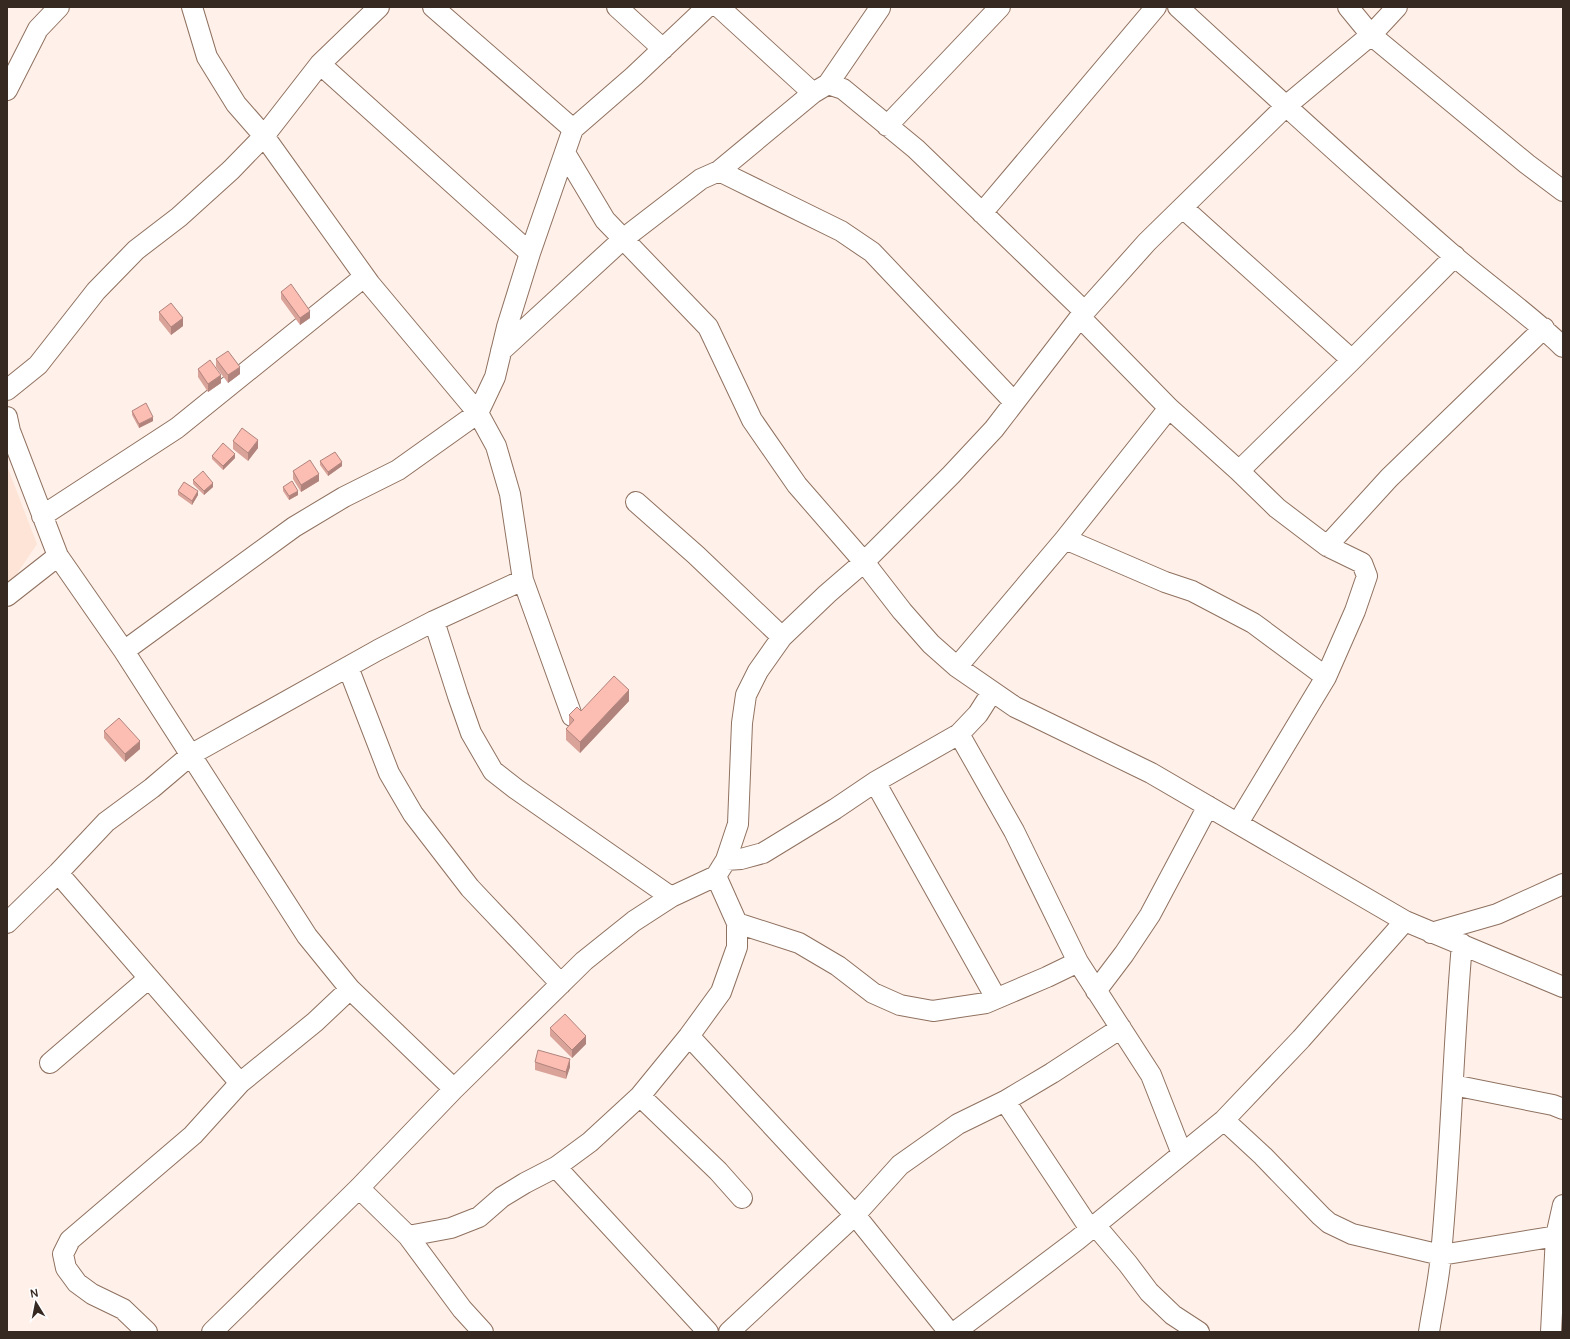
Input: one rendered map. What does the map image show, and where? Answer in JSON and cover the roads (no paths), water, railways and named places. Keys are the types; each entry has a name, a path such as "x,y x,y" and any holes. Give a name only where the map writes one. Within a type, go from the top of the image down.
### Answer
{"street":[{"path":"7,90 38,29 59,7"},
{"path":"192,7 207,58 236,104 264,136 364,277 478,413 496,446 510,494 523,580 572,716"},
{"path":"7,390 38,365 96,291 136,250 179,217 231,170 264,136 320,64 379,7"},
{"path":"433,7 573,129"},
{"path":"618,7 663,49"},
{"path":"124,651 294,527 344,497 398,470 478,413 496,377 507,327 530,253 573,129 663,49 707,7"},
{"path":"719,7 821,89 843,90 916,149 1083,314 1169,408 1239,471 1277,508 1327,546 1362,563 1367,576 1326,677 1238,823"},
{"path":"887,126 1000,7"},
{"path":"982,213 1156,7"},
{"path":"1178,7 1286,106 1455,256 1544,328 1563,347"},
{"path":"1348,7 1371,35 1527,164 1563,191"},
{"path":"408,1236 452,1228 479,1216 502,1197 556,1167 590,1142 640,1096 689,1036 721,992 737,947 737,923 721,868 738,824 742,723 746,695 758,671 782,637 827,594 864,562 951,475 994,428 1083,314 1147,242 1286,106 1371,35 1397,7"},
{"path":"502,351 623,239 701,179 719,171 821,89 880,8"},
{"path":"320,64 530,253"},
{"path":"565,153 605,220 653,268 708,327 752,420 797,485 864,562 902,611 931,644 957,667 1015,707 1151,773 1405,921 1563,987"},
{"path":"719,171 841,231 872,252 1014,402"},
{"path":"1183,208 1352,360"},
{"path":"1239,471 1455,256"},
{"path":"42,516 177,428 364,277"},
{"path":"1327,546 1389,478 1544,328"},
{"path":"957,667 1066,539 1169,408"},
{"path":"7,417 10,431 58,556 124,651 192,754 307,936 350,989 454,1090"},
{"path":"636,502 696,555 782,637"},
{"path":"1066,539 1165,582 1199,594 1253,623 1326,677"},
{"path":"7,596 58,556"},
{"path":"7,923 58,873 106,822 152,788 192,754 434,621 523,580"},
{"path":"434,621 471,733 493,771 516,789 671,897"},
{"path":"348,667 389,773 413,814 470,888 561,984"},
{"path":"212,1332 359,1188 454,1090 584,961 634,921 671,897 721,868 742,859 763,853 875,782 959,734 978,714 992,692"},
{"path":"959,734 1014,831 1078,962 1151,1075 1182,1154"},
{"path":"875,782 996,998"},
{"path":"1096,991 1124,954 1150,915 1208,806"},
{"path":"58,873 240,1083"},
{"path":"1431,933 1497,914 1563,884"},
{"path":"955,1332 1093,1227 1224,1120 1301,1039 1405,921"},
{"path":"737,923 799,943 838,966 873,993 900,1005 933,1011 986,1002 1078,962"},
{"path":"1429,1332 1441,1256 1453,1085 1456,1014 1462,944"},
{"path":"50,1063 149,978"},
{"path":"147,1332 124,1309 92,1294 77,1283 66,1268 63,1254 70,1240 193,1135 240,1083 315,1022 350,989"},
{"path":"730,1332 856,1215 900,1165 958,1124 1052,1074 1120,1028"},
{"path":"689,1036 856,1215 949,1332"},
{"path":"1453,1085 1553,1105 1563,1109"},
{"path":"640,1096 718,1171 742,1198"},
{"path":"1005,1100 1093,1227 1128,1264 1149,1292 1173,1315 1199,1332"},
{"path":"1224,1120 1263,1156 1329,1223 1352,1234 1441,1256 1560,1236"},
{"path":"556,1167 708,1332"},
{"path":"359,1188 408,1236 473,1329"},
{"path":"1551,1332 1563,1205"}]}
